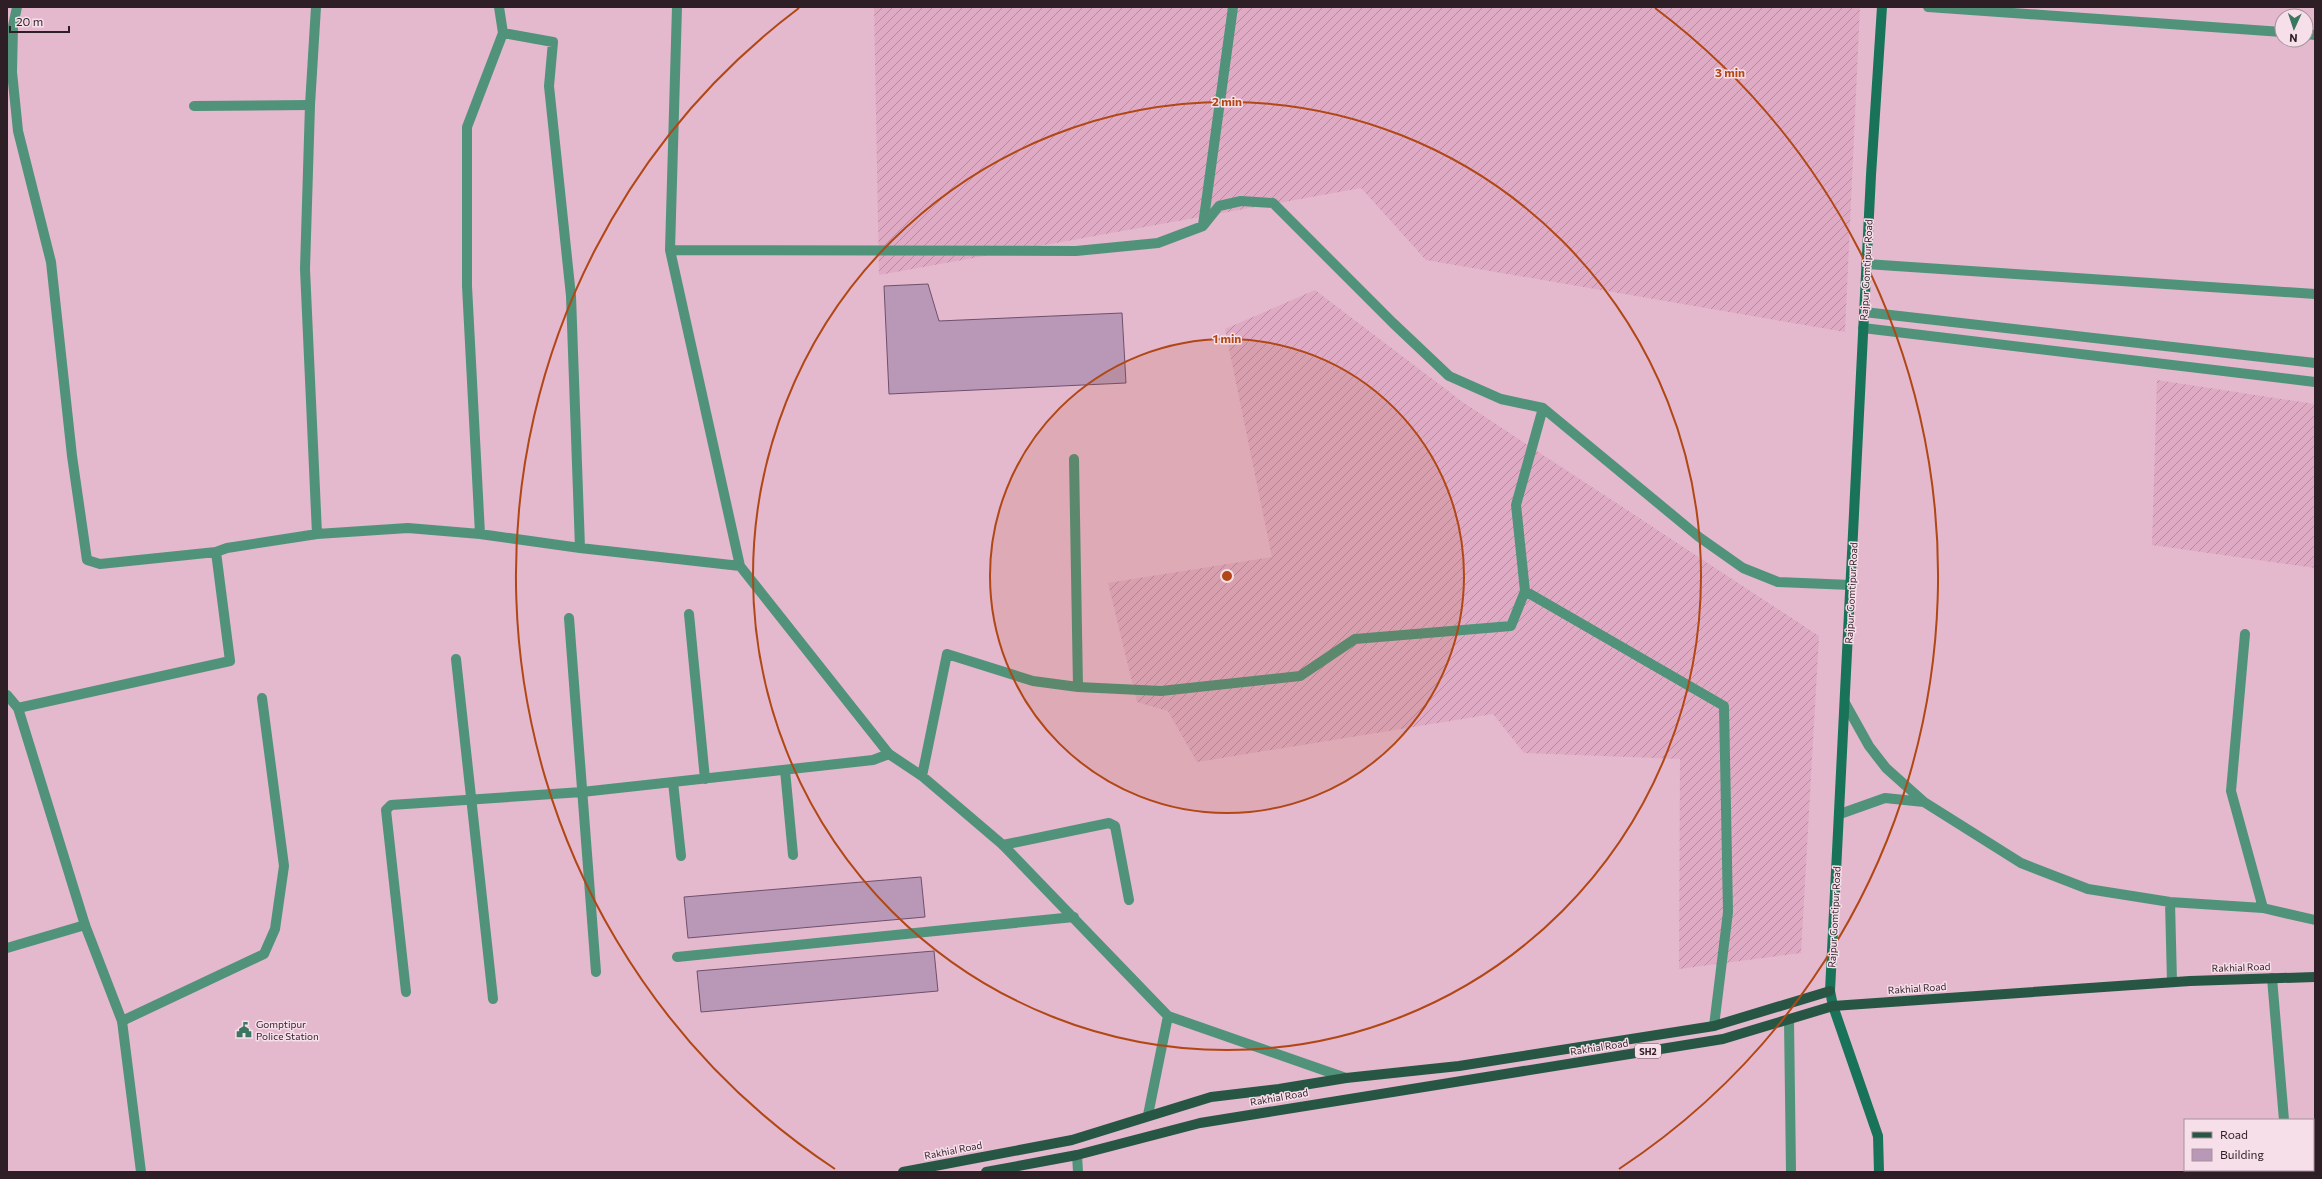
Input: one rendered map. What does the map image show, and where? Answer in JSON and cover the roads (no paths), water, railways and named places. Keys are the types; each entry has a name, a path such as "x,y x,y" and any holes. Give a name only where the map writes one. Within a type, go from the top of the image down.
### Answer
{"main road":[{"name":"Rajpur Gomtipur Road","path":"1879,1172 1878,1136 1833,1006 1830,991 1846,703 1866,264 1882,7"},
{"name":"Rakhial Road","path":"986,1172 1077,1155 1200,1123 1723,1039 1833,1006 2172,982 2315,977"},
{"name":"Rakhial Road","path":"903,1172 1072,1140 1148,1115 1211,1097 1279,1089 1346,1078 1459,1066 1714,1026 1830,991"}],"street":[{"path":"17,7 13,26 12,72 18,131 51,262 72,456 87,560 100,564 216,552 227,548 317,534 408,528 480,534 580,548 740,566"},
{"path":"316,7 310,105 305,269 317,534"},
{"path":"480,534 467,286 467,127 503,33 499,7"},
{"path":"678,7 670,250 740,566 889,754 922,776 1003,844 1168,1016 1346,1078"},
{"path":"1203,226 1233,7"},
{"path":"1928,7 2274,31"},
{"path":"503,33 553,42 549,86 571,296 580,548"},
{"path":"194,106 310,105"},
{"path":"670,250 1076,251 1158,243 1203,226 1219,206 1241,201 1273,203 1393,323 1449,376 1501,399 1543,408 1699,537 1743,568 1778,582 1851,585"},
{"path":"1866,264 2315,294"},
{"path":"1864,312 2315,364"},
{"path":"1863,328 2315,382"},
{"path":"2024,347 2025,331"},
{"path":"2129,360 2130,342"},
{"path":"2228,372 2230,354"},
{"path":"922,776 947,654 1033,681 1078,687 1161,691 1300,676 1355,638 1511,626 1525,591 1516,505 1543,408"},
{"path":"1074,460 1078,687"},
{"path":"18,708 230,661 216,552"},
{"path":"1525,591 1724,706 1728,912 1714,1026"},
{"path":"689,614 704,779"},
{"path":"569,618 596,972"},
{"path":"2245,634 2231,790 2263,908"},
{"path":"456,659 473,799 494,999"},
{"path":"7,695 18,708 85,925 122,1021 141,1172"},
{"path":"122,1021 264,954 275,929 284,866 262,698"},
{"path":"1846,703 1868,746 1886,768 1924,802 2021,863 2088,889 2170,902 2263,908 2315,920"},
{"path":"406,992 386,810 391,805 582,792 873,760 889,754"},
{"path":"785,770 793,855"},
{"path":"673,782 681,856"},
{"path":"1840,814 1885,798 1924,802"},
{"path":"1003,844 1109,823 1115,826 1130,900"},
{"path":"2170,902 2172,982"},
{"path":"677,957 1074,917"},
{"path":"7,948 85,925"},
{"path":"2272,978 2284,1119"},
{"path":"1148,1115 1168,1016"},
{"path":"1789,1020 1790,1172"},
{"path":"1077,1155 1078,1172"}],"place":[{"name":"Gomptipur Police Station","path":"244,1030"}]}
